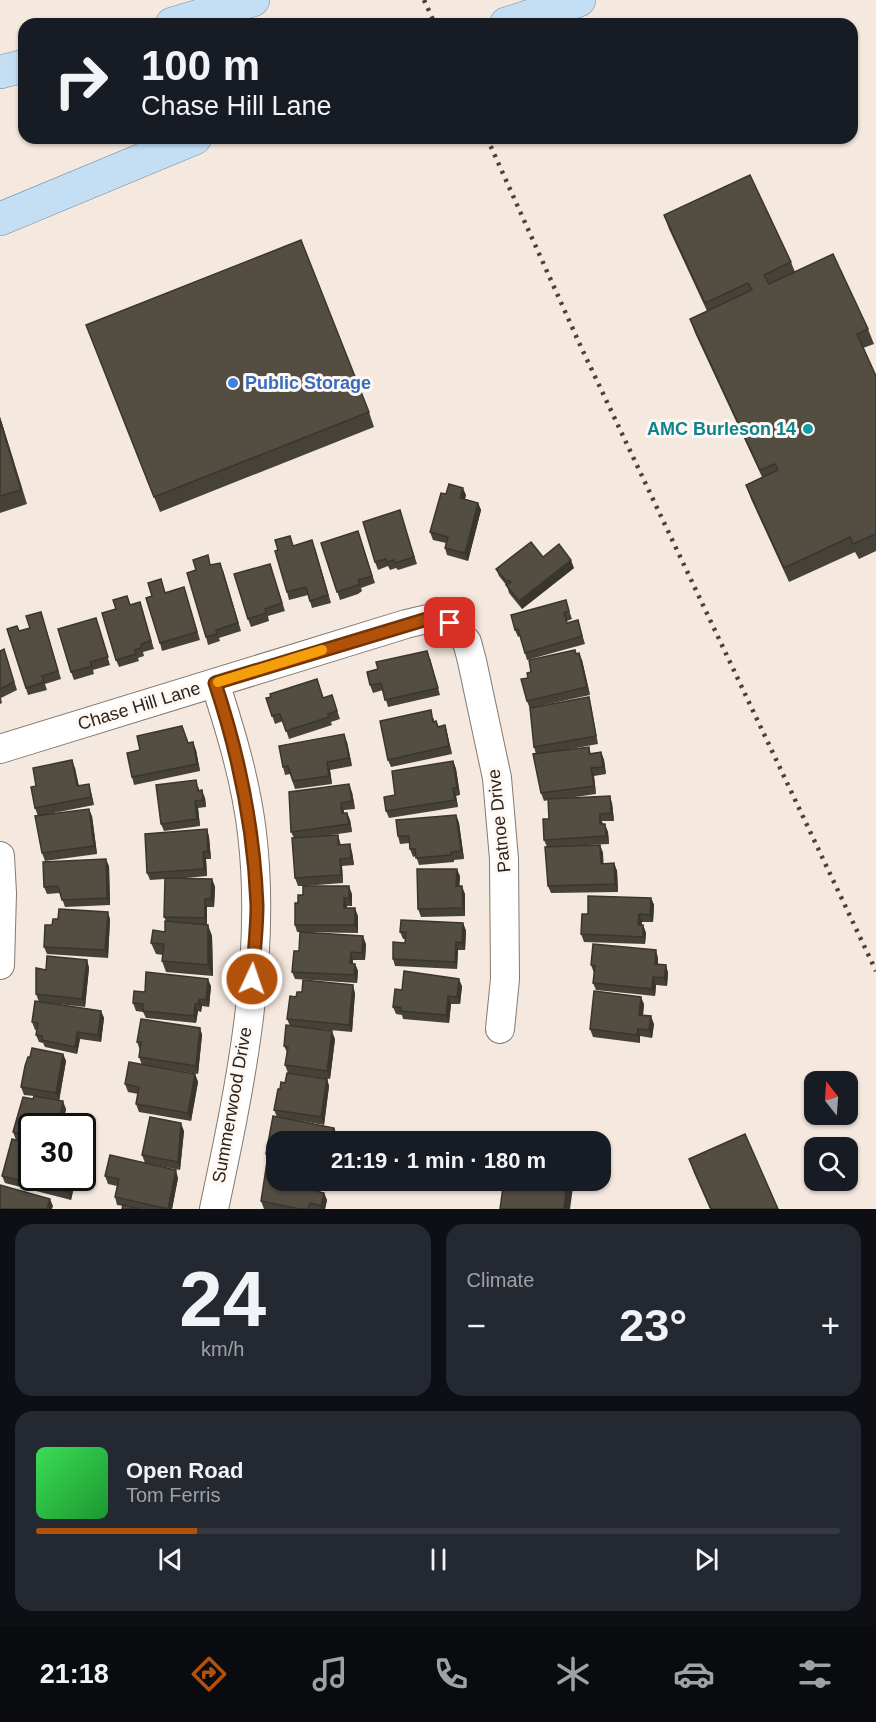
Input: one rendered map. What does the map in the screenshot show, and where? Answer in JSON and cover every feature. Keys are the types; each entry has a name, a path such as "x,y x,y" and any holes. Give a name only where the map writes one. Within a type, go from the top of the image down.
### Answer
{"main road":[{"path":"192,18 253,0"},
{"path":"524,18 579,0"},
{"path":"0,72 18,68"},
{"path":"0,219 181,144"}],"street":[{"name":"Chase Hill Lane","path":"0,749 427,619 450,623"},
{"name":"Patnoe Drive","path":"450,623 467,642 497,778 505,878 506,979 500,1029"},
{"name":"Summerwood Drive","path":"214,1209 240,1070 252,979 257,907 252,833 242,777 215,683"},
{"path":"0,856 2,892 0,965"}],"building":[{"name":"AMC Burleson 14","path":"750,175 791,262 764,275 769,284 833,254 868,329 857,334 876,376 876,534 853,544 850,537 784,568 746,485 778,470 775,464 760,470 690,319 752,290 748,283 705,303 664,215"},
{"name":"Public Storage","path":"301,240 369,412 154,497 86,325"},
{"path":"0,420 21,490 0,496"},
{"path":"449,484 463,488 460,498 478,503 465,553 445,548 448,537 430,532 441,493 446,494"},
{"path":"400,510 414,557 395,563 394,560 387,562 386,559 375,562 363,522"},
{"path":"358,531 372,576 358,580 360,584 337,592 321,543"},
{"path":"290,536 293,546 312,540 328,595 310,601 306,587 287,592 275,551 278,550 275,540"},
{"path":"531,542 543,557 559,544 571,560 519,601 506,585 511,582 506,581 496,569"},
{"path":"208,555 210,565 220,563 238,623 216,630 217,634 206,637 187,573 196,570 193,560"},
{"path":"270,564 282,603 265,609 266,613 248,619 234,574"},
{"path":"161,579 165,593 184,587 197,632 160,643 146,598 152,596 148,583"},
{"path":"127,596 130,605 140,602 151,641 141,644 141,648 135,650 136,654 116,660 102,613 116,609 113,600"},
{"path":"566,600 569,611 564,613 567,623 578,620 582,636 525,653 511,615"},
{"path":"41,612 58,671 42,676 44,682 26,688 7,629 17,626 19,631 30,628 26,616"},
{"path":"96,618 108,657 90,662 92,666 71,672 58,629"},
{"path":"4,649 14,682 0,689 0,651"},
{"path":"575,650 576,654 579,653 587,687 527,701 521,679 528,678 527,673 531,672 529,660"},
{"path":"427,651 438,688 385,700 381,683 370,685 367,672 378,669 376,662"},
{"path":"317,679 323,698 332,695 337,711 328,714 329,717 286,731 280,714 272,716 266,698 271,697 270,694"},
{"path":"589,697 596,736 534,747 530,708"},
{"path":"431,710 433,722 436,721 438,727 445,725 449,746 388,760 380,721"},
{"path":"182,726 188,743 193,742 197,764 132,777 127,753 140,750 137,736"},
{"path":"344,734 349,758 327,762 329,776 293,781 288,766 283,767 279,746"},
{"path":"589,747 589,754 601,752 603,767 591,768 594,786 541,793 533,754"},
{"path":"72,760 77,786 89,784 91,797 35,808 31,787 36,786 33,768"},
{"path":"453,761 457,788 453,788 455,800 386,811 384,797 395,795 392,771"},
{"path":"196,780 198,791 202,790 203,800 195,801 197,819 161,824 156,785"},
{"path":"349,784 352,801 341,803 342,813 347,813 349,824 291,832 289,792"},
{"path":"610,796 611,813 600,814 600,824 605,824 606,836 544,840 543,819 549,819 548,799"},
{"path":"89,809 94,846 42,853 35,816"},
{"path":"456,815 461,851 451,852 451,855 416,858 415,849 410,849 409,836 398,836 396,820"},
{"path":"207,829 208,851 203,852 204,869 147,873 145,834"},
{"path":"338,835 338,845 350,844 351,858 340,859 341,875 295,878 292,838"},
{"path":"600,845 601,864 614,863 615,884 548,886 545,847"},
{"path":"106,859 107,898 62,900 58,886 44,887 43,862"},
{"path":"417,869 457,869 456,886 462,886 463,908 418,909"},
{"path":"165,878 212,879 211,899 205,899 205,918 164,917"},
{"path":"303,886 349,886 349,898 344,898 344,908 355,908 355,925 295,925 295,903 298,903 298,895 303,895"},
{"path":"588,896 651,898 650,915 639,914 638,925 643,925 643,937 581,934 582,914 588,914"},
{"path":"59,909 108,912 105,950 44,947 45,925 52,925 53,919 58,919"},
{"path":"401,920 463,923 462,943 456,942 455,962 393,959 393,942 405,943 406,932 400,932"},
{"path":"165,921 208,925 208,965 162,961 164,944 151,943 153,930 165,932"},
{"path":"300,932 363,936 362,953 351,952 350,963 355,964 354,975 292,972 294,951 299,951"},
{"path":"593,944 656,950 655,964 666,965 664,978 653,977 652,989 593,983 595,966 591,965"},
{"path":"47,956 87,960 82,999 36,994 36,968 46,970"},
{"path":"404,971 459,979 457,997 448,996 446,1015 400,1011 401,1007 393,1007 395,989 402,990"},
{"path":"146,972 208,979 206,1000 199,999 198,1004 195,1004 194,1016 143,1011 143,1004 133,1003 134,991 145,992"},
{"path":"303,980 353,985 349,1025 287,1019 290,996 296,997 297,992 302,992"},
{"path":"594,991 641,997 639,1015 651,1016 649,1030 638,1029 637,1035 590,1029"},
{"path":"35,1001 101,1011 98,1035 77,1032 75,1047 42,1040 42,1036 36,1035 38,1023 32,1022"},
{"path":"141,1019 200,1028 196,1066 139,1057 141,1042 137,1042"},
{"path":"286,1025 332,1031 327,1071 285,1065 288,1047 284,1046"},
{"path":"32,1048 63,1054 56,1093 21,1087 25,1066"},
{"path":"129,1062 195,1074 188,1113 136,1104 139,1087 125,1084"},
{"path":"287,1073 327,1079 321,1117 274,1110 278,1089 280,1089 281,1082 285,1083"},
{"path":"34,1096 63,1101 61,1113 18,1113 23,1097 33,1099"},
{"path":"18,1114 18,1133 13,1132"},
{"path":"273,1116 334,1128 333,1131 270,1131"},
{"path":"150,1117 181,1123 178,1162 142,1155"},
{"path":"745,1134 778,1209 711,1209 689,1159"},
{"path":"12,1139 18,1140 18,1180 2,1176"},
{"path":"110,1155 176,1170 168,1209 115,1197 119,1179 105,1176"},
{"path":"266,1168 266,1191 324,1193 321,1206 310,1203 308,1209 261,1201"},
{"path":"0,1185 50,1199 47,1209 0,1209"},
{"path":"502,1191 566,1191 564,1209 500,1209"},
{"path":"123,1205 140,1209 122,1209"}],"railway":[{"path":"424,0 432,18"},
{"path":"490,144 581,347 876,971"}],"slow traffic":[{"path":"218,682 322,650"}],"place":[{"name":"Public Storage","path":"233,383"},
{"name":"AMC Burleson 14","path":"808,429"}],"route":[{"path":"252,979 257,907 252,833 231,730 215,683 406,624 427,619 439,619 450,623"}]}
